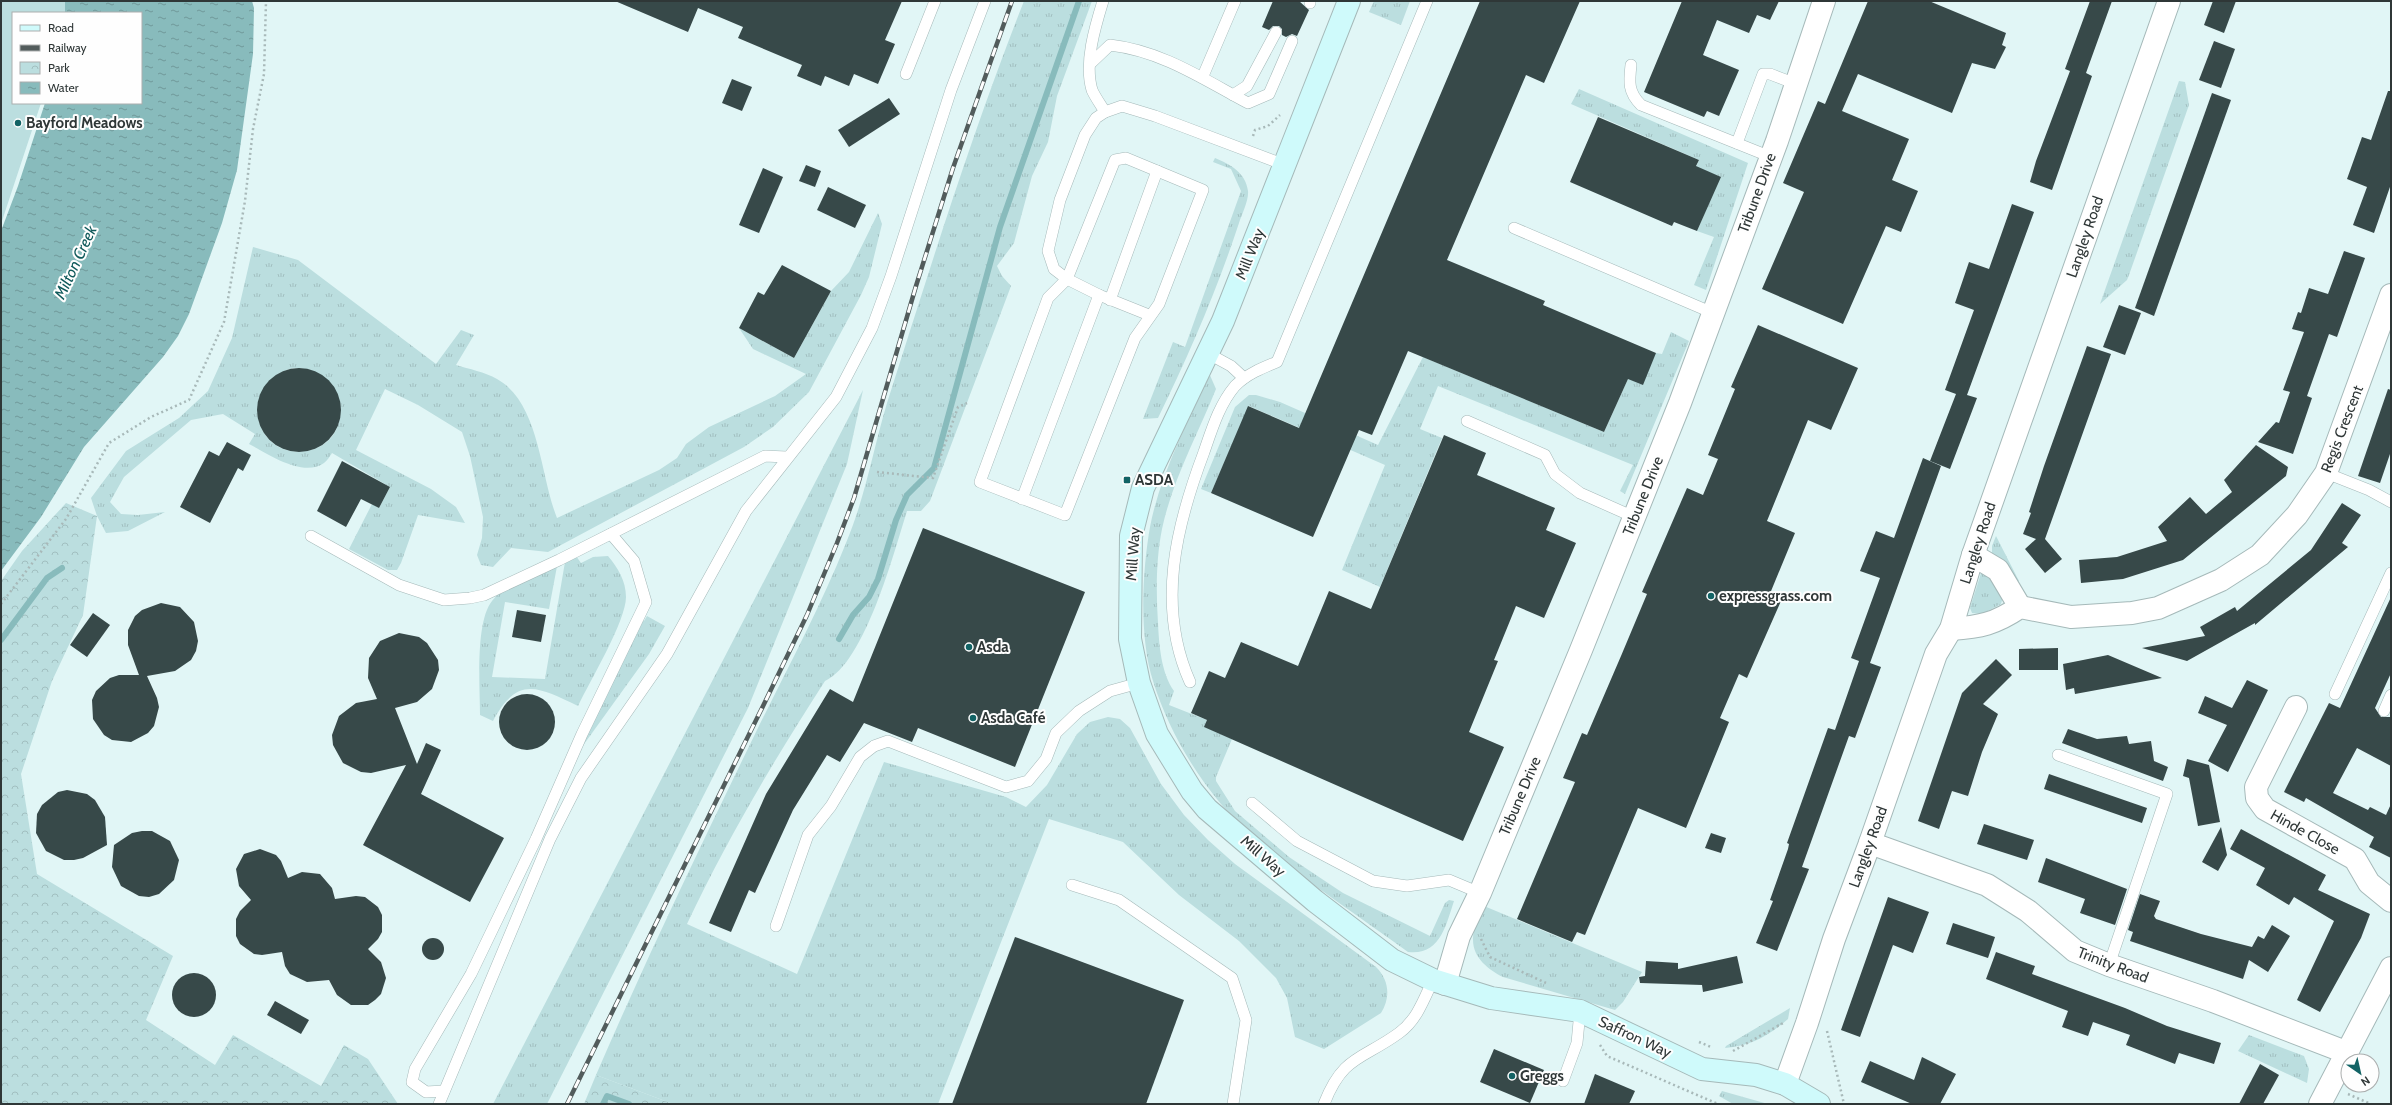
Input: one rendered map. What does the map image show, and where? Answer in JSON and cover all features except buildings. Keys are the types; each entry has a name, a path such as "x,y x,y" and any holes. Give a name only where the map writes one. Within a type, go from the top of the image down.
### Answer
{"street":[{"name":"Mill Way","path":"1349,1 1209,354 1143,488 1132,536 1130,639 1139,683 1157,734 1177,769 1207,809 1315,901 1392,960 1439,982"},
{"name":"Tribune Drive","path":"1439,982 1480,893 1634,517 1713,313 1771,157 1824,1"},
{"name":"Langley Road","path":"1785,1084 1800,1021 1834,939 1870,843 1936,654 1951,629 1973,554 2169,1"},
{"name":"Regis Crescent","path":"2020,607 2071,617 2132,613 2158,608 2191,595 2221,580 2260,555 2297,515 2326,473 2391,294"},
{"path":"1951,629 1975,627 2001,620 2020,607 1998,570 1973,554"},
{"name":"Hinde Close","path":"2296,707 2256,787 2257,798 2265,809 2355,859 2369,883 2391,901"},
{"name":"Trinity Road","path":"1870,843 1987,885 2028,911 2075,951 2109,965 2213,1001 2348,1053"},
{"path":"2348,1053 2391,968"},
{"name":"Saffron Way","path":"1439,982 1491,998 1580,1011 1702,1068 1756,1075 1785,1084 1819,1104"},
{"path":"2320,1104 2327,1087 2340,1066"}],"lane":[{"path":"906,74 936,1"},
{"path":"439,1104 550,839 582,778 667,654 746,511 786,457 836,397 872,328 951,90 985,1"},
{"path":"1103,1 1091,37 1091,63 1089,74 1093,91 1104,112"},
{"path":"1203,76 1235,1"},
{"path":"1190,682 1182,665 1175,635 1172,583 1174,549 1191,487 1224,402 1244,378 1277,362 1427,1"},
{"path":"1233,95 1247,86 1276,32"},
{"path":"1091,63 1110,45 1136,48 1203,76 1248,103 1269,94 1292,41"},
{"path":"1631,65 1628,84 1630,92 1641,105 1771,157"},
{"path":"1737,143 1763,74 1770,74 1796,84"},
{"path":"1149,315 1110,300 1067,279 1054,269 1048,251 1060,200 1086,135 1096,118 1104,112 1122,106 1148,114 1285,165"},
{"path":"1126,158 1203,190 1159,304 1149,315 1136,338 1065,515 980,482 1048,298 1067,279 1115,160 1126,158"},
{"path":"1110,300 1157,172"},
{"path":"1514,228 1713,313"},
{"path":"1022,499 1099,295"},
{"path":"1209,354 1231,366 1244,378"},
{"path":"1467,421 1545,455 1556,474 1580,493 1634,517"},
{"path":"311,536 399,585 444,600 484,595 611,534 765,456 786,457"},
{"path":"2326,473 2369,490 2391,502"},
{"path":"444,1091 426,1092 412,1082 415,1069 471,974 536,839 582,734 646,602 634,561 611,534"},
{"path":"2335,694 2391,572"},
{"path":"776,926 808,835 831,806 860,757 874,746 888,741 1006,787 1028,780 1046,759 1056,733 1079,711 1110,691 1139,683"},
{"path":"2384,711 2391,695"},
{"path":"2058,755 2167,794 2109,965"},
{"path":"1252,803 1297,841 1373,881 1407,886 1449,880 1480,893"},
{"path":"1072,884 1119,900 1232,978 1246,1020 1233,1104"},
{"path":"1324,1104 1339,1073 1354,1060 1400,1032 1419,1012 1439,982"},
{"path":"1563,1081 1577,1043 1580,1011"}],"path":[{"path":"1,604 66,519 109,443 151,417 189,400 224,322 245,201 253,129 264,74 266,1"},
{"path":"877,472 932,478 958,407 967,403"},
{"path":"1459,936 1481,938 1490,957 1548,984"},
{"path":"1726,1054 1800,1021 1826,1025 1844,1104"},
{"path":"1695,1041 1714,1049"},
{"path":"1599,1043 1607,1056 1718,1104"}],"green space":[{"name":"Bayford Meadows","path":"1,1 67,1 65,12 12,12 12,104 41,104 1,224"},
{"path":"1024,1 1092,1 1057,96 1048,142 1032,176 1014,243 997,266 1002,276 1011,286 930,501 921,511 907,511 886,578 865,630 853,653 839,670 825,681 788,740 718,861 687,924 797,974 884,762 1006,797 1026,807 1047,785 1077,734 1090,722 1108,717 1120,719 1130,728 1161,784 1184,815 1208,840 1235,864 1376,967 1384,977 1386,983 1386,1001 1381,1013 1324,1049 1295,1037 1287,998 1276,978 1239,941 1179,895 1123,842 1049,819 938,1104 673,1104 596,1075 674,902 814,615 853,526 864,491 887,403 936,251 969,151"},
{"path":"1374,1 1410,1 1401,25 1369,12"},
{"path":"2179,81 2185,82 2189,105 2129,275 2127,280 2100,304"},
{"path":"1579,89 1748,163 1706,290 1694,285 1714,237 1697,231 1720,177 1696,167 1699,160 1571,104"},
{"path":"1215,158 1232,166 1241,174 1247,185 1248,195 1246,203 1212,298 1158,418 1143,419 1173,342 1185,347 1241,191 1231,169 1213,162"},
{"path":"878,213 882,224 869,277 861,295 809,392 773,427 744,447 548,552 511,548 493,567 481,565 477,555 482,538 483,517 470,456 462,432 418,405 385,389 356,450 431,489 456,507 465,523 418,515 401,563 397,570 388,570 349,549 372,504 379,508 390,487 332,453 325,462 316,467 306,468 286,463 249,444 255,434 223,414 191,420 124,477 110,502 121,514 138,515 165,512 128,531 106,533 97,516 91,498 126,451 179,418 208,391 232,338 253,247 298,260 436,364 461,330 474,335 456,365 497,379 511,390 522,405 537,442 551,501 557,518 659,470 677,458 686,444 709,427 775,396 806,374 753,349 739,328 794,358 831,291 849,272","holes":["293,368 312,371 326,379 336,392 340,406 339,421 333,435 322,445 305,451 287,450 273,443 263,432 258,417 259,402 264,388 276,376"]},
{"path":"1671,332 1689,341 1625,494 1620,491 1633,465 1438,386 1420,429 1442,438 1380,587 1342,570 1385,465 1249,406 1211,493 1201,489 1235,407 1249,395 1256,395 1280,402 1378,445 1423,357 1604,432 1628,379 1656,353 1662,354"},
{"path":"1209,373 1216,389 1172,493 1162,529 1159,552 1157,576 1158,631 1163,667 1174,691 1169,705 1207,720 1205,727 1232,739 1216,777 1216,781 1235,811 1289,857 1343,893 1430,936 1445,903 1449,900 1454,901 1448,920 1440,937 1435,944 1428,949 1419,952 1408,952 1310,882 1253,837 1221,804 1206,785 1181,745 1161,703 1149,664 1144,625 1143,605 1147,545 1160,488 1175,449"},
{"path":"863,390 847,464 748,708 547,1104 493,1104"},
{"path":"66,503 97,516 83,615 52,681 21,774 37,874 173,956 146,1020 215,1065 233,1035 321,1086 344,1045 368,1059 398,1104 1,1104 1,581 22,551"},
{"path":"1996,536 2019,581 2015,582 1992,553 1992,546"},
{"path":"576,556 581,563 593,557 608,556 621,575 626,591 624,608 620,621 578,706 541,690 530,689 521,691 511,696 502,706 493,721 480,715 479,672 481,639 483,624 492,601 498,594 514,583 558,561 549,609 505,602 492,677 545,679 565,562"},
{"path":"1988,572 2003,597 2001,604 1982,614 1972,613 1970,608 1981,573"},
{"path":"634,616 644,621 647,616 665,626 649,654 569,765"},
{"path":"1484,906 1642,972 1623,1002 1615,1010 1503,977 1492,971 1483,963 1474,946 1474,932"},
{"path":"1790,1008 1788,1019 1766,1035 1743,1045 1725,1048 1726,1046"},
{"path":"2249,1035 2304,1056 2309,1069 2307,1083 2238,1051"},
{"path":"596,1075 673,1104 584,1104"},
{"path":"1722,1091 1768,1104 1733,1104 1719,1096"}],"water":[{"name":"Milton Creek","path":"65,1 252,1 254,8 253,54 237,170 222,223 189,314 178,336 163,357 84,447 41,517 1,571 1,231 18,186 45,104 142,104 142,12 65,12"}],"waterway":[{"path":"839,639 853,615 869,597 878,579 896,520 907,495 934,468 1000,227 1079,1"},
{"path":"1,640 47,578 62,568"},
{"path":"603,1104 607,1096 629,1104"}],"railway":[{"path":"567,1104 807,615 837,543 854,498 916,286 953,168 1012,1"}],"place":[{"name":"Bayford Meadows","path":"18,123"},
{"name":"ASDA","path":"1127,480"},
{"name":"expressgrass.com","path":"1711,596"},
{"name":"Asda","path":"969,647"},
{"name":"Asda Café","path":"973,718"},
{"name":"Greggs","path":"1512,1076"}]}
